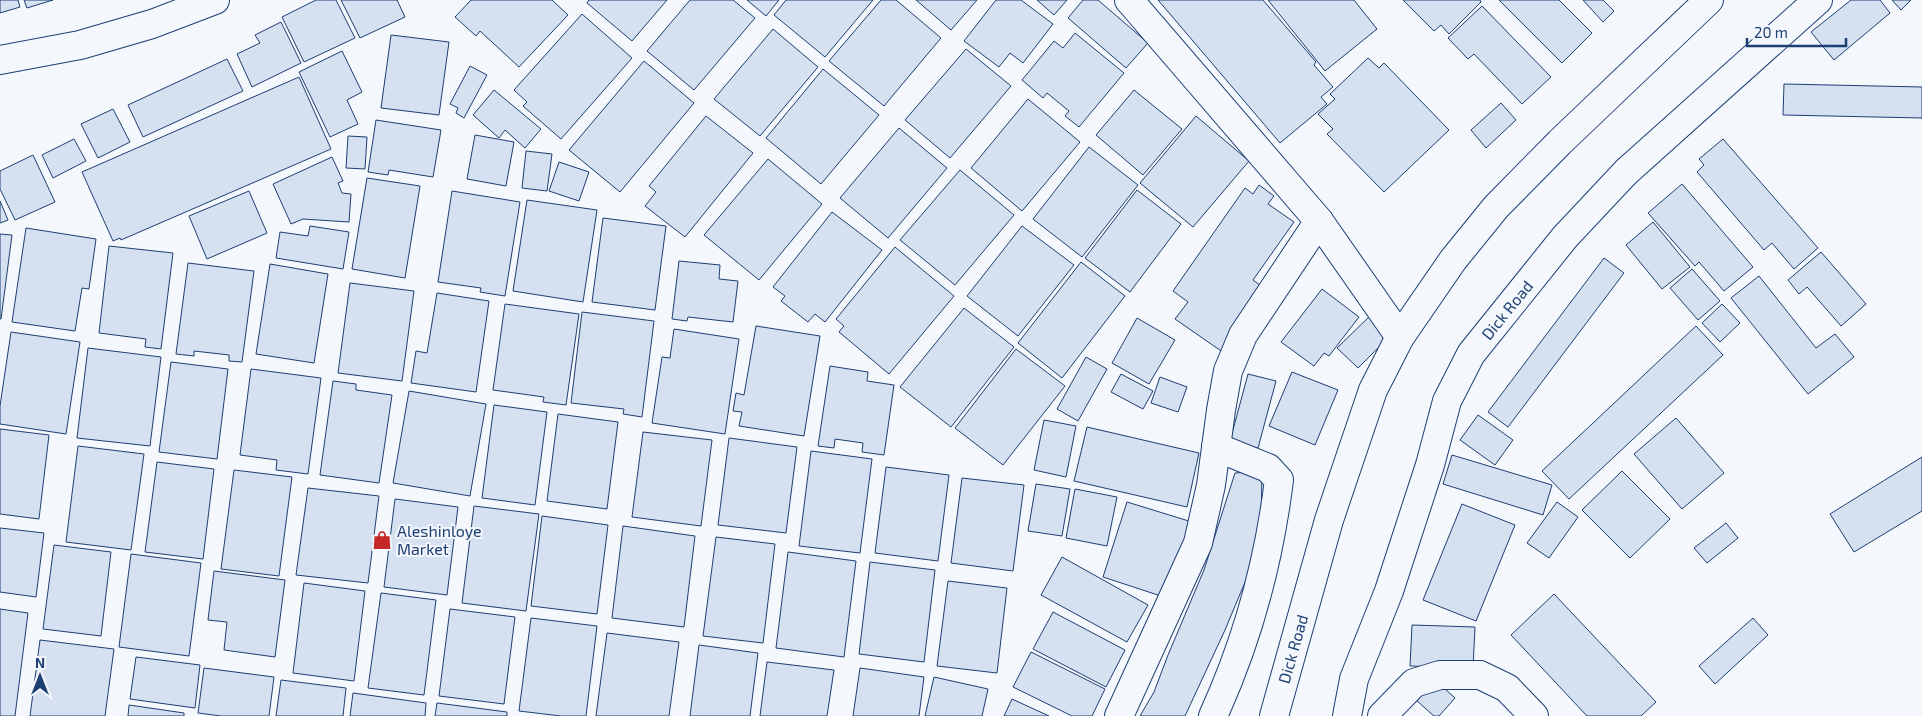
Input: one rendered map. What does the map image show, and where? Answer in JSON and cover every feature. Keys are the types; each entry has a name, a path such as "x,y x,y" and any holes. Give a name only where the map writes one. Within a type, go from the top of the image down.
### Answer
{"main road":[{"path":"0,60 80,45 152,24 215,0"},
{"path":"1129,0 1320,221 1400,337"},
{"name":"Dick Road","path":"1274,716 1329,520 1373,390 1400,337 1453,260 1496,207 1560,142 1710,0"},
{"name":"Dick Road","path":"1347,716 1354,679 1389,591 1430,465 1447,401 1471,354 1565,237 1626,172 1818,0"},
{"path":"1119,716 1198,543 1211,485 1228,371 1243,335 1320,221"},
{"path":"1213,716 1226,688 1261,581 1279,480 1268,468 1216,447"},
{"path":"1382,716 1414,683 1440,676 1480,676 1507,688 1534,716"}],"building":[{"path":"0,0 18,0 20,7 0,13"},
{"path":"24,0 53,0 27,8"},
{"path":"316,0 336,0 355,38 304,62 282,17"},
{"path":"341,0 397,0 405,17 360,38"},
{"path":"471,0 552,0 568,15 519,67 480,31 476,36 455,17"},
{"path":"589,0 667,0 632,41 587,3"},
{"path":"690,0 733,0 755,18 694,90 647,51"},
{"path":"747,0 779,0 766,16"},
{"path":"786,0 873,0 825,57 774,15"},
{"path":"881,0 896,0 941,38 884,106 829,61"},
{"path":"916,0 977,0 951,30"},
{"path":"996,0 1021,0 1053,24 1023,63 1010,53 999,67 964,41"},
{"path":"1037,0 1067,0 1054,15"},
{"path":"1083,0 1098,0 1148,43 1126,68 1068,18"},
{"path":"1158,0 1263,0 1316,62 1314,65 1333,87 1321,97 1327,104 1280,143"},
{"path":"1268,0 1354,0 1377,29 1325,71"},
{"path":"1403,0 1480,0 1481,2 1449,34 1441,25 1434,31"},
{"path":"1499,0 1559,0 1592,33 1562,63"},
{"path":"1583,0 1603,0 1614,11 1603,22"},
{"path":"1851,0 1880,0 1890,13 1834,60 1811,32"},
{"path":"1892,0 1911,0 1901,10"},
{"path":"1482,6 1551,77 1522,104 1474,54 1468,59 1448,38"},
{"path":"582,14 632,58 561,139 523,106 527,102 514,90"},
{"path":"281,22 301,63 252,87 237,54 260,43 255,35"},
{"path":"773,29 818,67 760,136 714,99"},
{"path":"1075,33 1124,73 1079,127 1065,116 1069,111 1047,93 1043,98 1022,80 1054,41 1063,48"},
{"path":"391,35 449,42 439,115 381,108"},
{"path":"966,49 1011,86 950,158 905,120"},
{"path":"342,51 362,92 347,100 358,124 330,137 299,72"},
{"path":"1368,58 1379,68 1384,63 1449,130 1384,192 1327,134 1333,129 1318,114 1335,99 1330,94"},
{"path":"227,59 243,91 143,137 128,105"},
{"path":"644,61 694,103 620,192 569,150"},
{"path":"470,66 487,75 464,118 456,113 458,108 450,104"},
{"path":"823,69 879,115 821,184 766,138"},
{"path":"299,77 331,149 121,240 120,238 113,241 82,172"},
{"path":"1784,84 1922,87 1922,118 1783,115"},
{"path":"494,90 541,129 525,148 505,130 499,138 473,115"},
{"path":"1134,90 1182,129 1143,175 1096,135"},
{"path":"1028,99 1080,142 1022,211 971,168"},
{"path":"1501,103 1516,120 1486,148 1471,130"},
{"path":"113,109 130,142 98,158 81,124"},
{"path":"706,116 753,153 685,237 645,206 656,192 649,186"},
{"path":"1196,116 1249,161 1193,227 1140,183"},
{"path":"376,120 441,130 433,177 389,170 388,175 368,172"},
{"path":"899,128 947,168 888,238 840,198"},
{"path":"475,135 514,142 506,186 467,179"},
{"path":"348,136 367,137 365,169 346,168"},
{"path":"74,139 86,161 53,178 42,155"},
{"path":"1723,139 1818,248 1794,269 1772,243 1764,250 1697,172 1704,165 1699,159"},
{"path":"1089,147 1138,185 1082,257 1033,219"},
{"path":"526,151 552,154 547,191 522,188"},
{"path":"33,155 55,202 15,220 0,189 0,171"},
{"path":"332,157 343,181 338,183 342,193 351,194 349,222 303,219 291,224 273,184"},
{"path":"768,159 822,204 759,280 704,235"},
{"path":"559,162 589,172 579,201 549,191"},
{"path":"960,170 1014,215 955,285 900,240"},
{"path":"367,178 420,186 405,278 352,269"},
{"path":"1682,184 1753,267 1724,291 1699,262 1695,266 1648,213"},
{"path":"1259,185 1274,196 1268,204 1294,222 1253,280 1268,291 1224,353 1175,319 1188,302 1173,291 1245,188 1253,194"},
{"path":"1137,190 1181,224 1130,292 1085,258"},
{"path":"249,191 267,233 207,259 189,216"},
{"path":"452,191 520,202 505,296 480,292 481,288 438,282"},
{"path":"527,200 597,210 583,302 513,291"},
{"path":"0,201 8,220 0,223"},
{"path":"832,212 882,250 825,322 815,314 808,322 781,301 785,296 773,287"},
{"path":"603,218 666,226 655,310 592,302"},
{"path":"1653,222 1690,267 1662,289 1626,245"},
{"path":"310,226 349,232 343,269 276,258 280,232 308,236"},
{"path":"1022,226 1074,265 1018,336 967,296"},
{"path":"26,228 96,239 89,289 82,288 75,331 12,322"},
{"path":"0,234 12,235 1,319 0,319"},
{"path":"109,246 173,253 161,349 145,347 146,339 99,333"},
{"path":"895,247 954,296 889,374 839,332 844,326 836,319"},
{"path":"1821,252 1866,304 1841,326 1807,287 1799,294 1788,280"},
{"path":"1604,258 1624,273 1508,427 1488,412"},
{"path":"679,261 720,265 719,279 738,281 733,322 688,317 687,321 672,319"},
{"path":"1081,262 1125,296 1062,378 1018,343"},
{"path":"188,263 254,271 242,362 229,361 229,355 194,351 194,356 176,354"},
{"path":"270,264 328,274 314,363 256,354"},
{"path":"1692,269 1720,301 1698,320 1670,288"},
{"path":"1759,276 1816,348 1835,334 1854,357 1808,394 1731,298"},
{"path":"350,283 414,291 402,381 338,373"},
{"path":"1322,289 1359,317 1329,356 1324,353 1314,366 1281,342"},
{"path":"437,293 489,301 476,392 411,383 416,351 427,353"},
{"path":"505,304 579,314 566,405 543,402 544,397 493,390"},
{"path":"1722,304 1740,323 1720,342 1702,323"},
{"path":"964,308 1014,347 951,427 900,387"},
{"path":"582,312 654,321 642,417 623,414 624,409 571,403"},
{"path":"1373,313 1393,333 1358,368 1337,348"},
{"path":"1137,318 1175,340 1149,384 1112,363"},
{"path":"756,326 820,336 804,436 739,426 742,412 733,411 736,393 744,395"},
{"path":"1696,326 1723,355 1569,499 1542,471"},
{"path":"674,329 739,339 725,434 652,423 662,357 670,358"},
{"path":"11,332 80,342 66,434 0,424 0,406"},
{"path":"88,348 161,357 150,446 77,438"},
{"path":"1016,349 1065,386 1003,465 955,428"},
{"path":"1086,357 1107,369 1078,421 1057,409"},
{"path":"171,362 228,369 217,459 159,452"},
{"path":"830,366 868,372 867,381 894,385 884,455 862,452 863,443 835,439 834,448 818,446"},
{"path":"251,369 321,378 308,474 276,470 277,460 240,455"},
{"path":"1292,372 1338,390 1315,445 1269,426"},
{"path":"1121,374 1153,391 1143,409 1111,392"},
{"path":"1248,374 1276,381 1258,448 1230,441"},
{"path":"1160,377 1187,387 1178,412 1151,403"},
{"path":"333,381 356,384 356,390 392,395 379,483 320,475"},
{"path":"409,391 486,404 470,496 393,483"},
{"path":"494,405 547,412 535,505 482,498"},
{"path":"558,414 618,422 607,509 547,501"},
{"path":"1478,415 1513,440 1495,465 1460,440"},
{"path":"1676,418 1724,473 1682,509 1634,454"},
{"path":"1044,420 1076,426 1066,477 1034,470"},
{"path":"1087,427 1199,453 1187,507 1074,481"},
{"path":"0,429 49,435 39,519 0,514"},
{"path":"643,432 712,440 701,526 632,517"},
{"path":"729,438 797,447 786,533 718,525"},
{"path":"78,446 144,454 131,550 66,542"},
{"path":"811,451 872,459 860,553 799,546"},
{"path":"1452,455 1552,485 1543,515 1443,484"},
{"path":"1922,457 1922,511 1854,552 1830,514"},
{"path":"157,462 214,469 203,559 145,552"},
{"path":"886,467 949,475 938,561 875,553"},
{"path":"234,470 292,477 279,576 221,569"},
{"path":"1262,471 1261,524 1248,575 1185,716 1140,716 1154,692 1204,570 1235,473"},
{"path":"1622,471 1670,519 1630,558 1582,510"},
{"path":"962,478 1024,485 1013,571 951,563"},
{"path":"1036,484 1070,489 1062,536 1028,531"},
{"path":"308,488 379,496 368,583 296,575"},
{"path":"1075,489 1117,497 1107,546 1066,538"},
{"path":"395,499 458,507 447,595 384,587"},
{"path":"1127,502 1192,522 1167,598 1103,577"},
{"path":"1557,502 1578,517 1549,558 1527,543"},
{"path":"1462,504 1515,525 1476,621 1423,600"},
{"path":"474,506 539,514 526,611 462,603"},
{"path":"542,516 608,525 597,614 531,606"},
{"path":"1726,523 1738,538 1707,563 1694,548"},
{"path":"623,526 695,536 684,627 612,618"},
{"path":"0,528 44,533 36,597 0,592"},
{"path":"716,537 775,544 763,643 703,636"},
{"path":"54,545 111,552 101,636 43,629"},
{"path":"788,552 856,561 844,657 776,648"},
{"path":"131,554 201,563 189,656 119,647"},
{"path":"1062,557 1148,605 1127,642 1041,595"},
{"path":"870,562 935,570 924,662 859,654"},
{"path":"214,571 285,580 275,657 224,650 227,622 208,620"},
{"path":"948,581 1007,588 997,673 937,666"},
{"path":"304,583 365,591 354,681 293,673"},
{"path":"381,593 436,600 424,695 368,688"},
{"path":"1554,594 1656,702 1641,716 1587,716 1511,635"},
{"path":"0,609 28,613 15,716 0,716"},
{"path":"450,609 515,617 504,704 439,696"},
{"path":"1053,612 1125,650 1106,687 1033,649"},
{"path":"531,618 597,626 586,716 561,716 519,711"},
{"path":"1753,618 1768,635 1715,684 1699,666"},
{"path":"1412,625 1475,627 1473,668 1410,666"},
{"path":"607,633 679,642 669,716 596,716"},
{"path":"40,640 114,649 105,716 30,716"},
{"path":"699,645 758,653 750,716 690,716"},
{"path":"1031,652 1105,689 1092,716 1072,716 1013,687"},
{"path":"136,657 200,665 195,708 130,699"},
{"path":"767,662 834,670 827,716 760,716"},
{"path":"204,668 274,677 269,716 221,716 198,713"},
{"path":"860,668 924,677 919,716 853,716"},
{"path":"934,677 988,689 982,716 925,716"},
{"path":"281,680 346,688 343,716 276,716"},
{"path":"1435,680 1455,698 1439,716 1434,716 1416,700"},
{"path":"353,693 426,703 425,716 350,716"},
{"path":"1012,699 1049,716 1004,716"},
{"path":"437,703 507,712 507,716 435,716"},
{"path":"129,705 184,713 184,716 128,716"}],"place":[{"name":"Aleshinloye Market","path":"382,540"}]}
